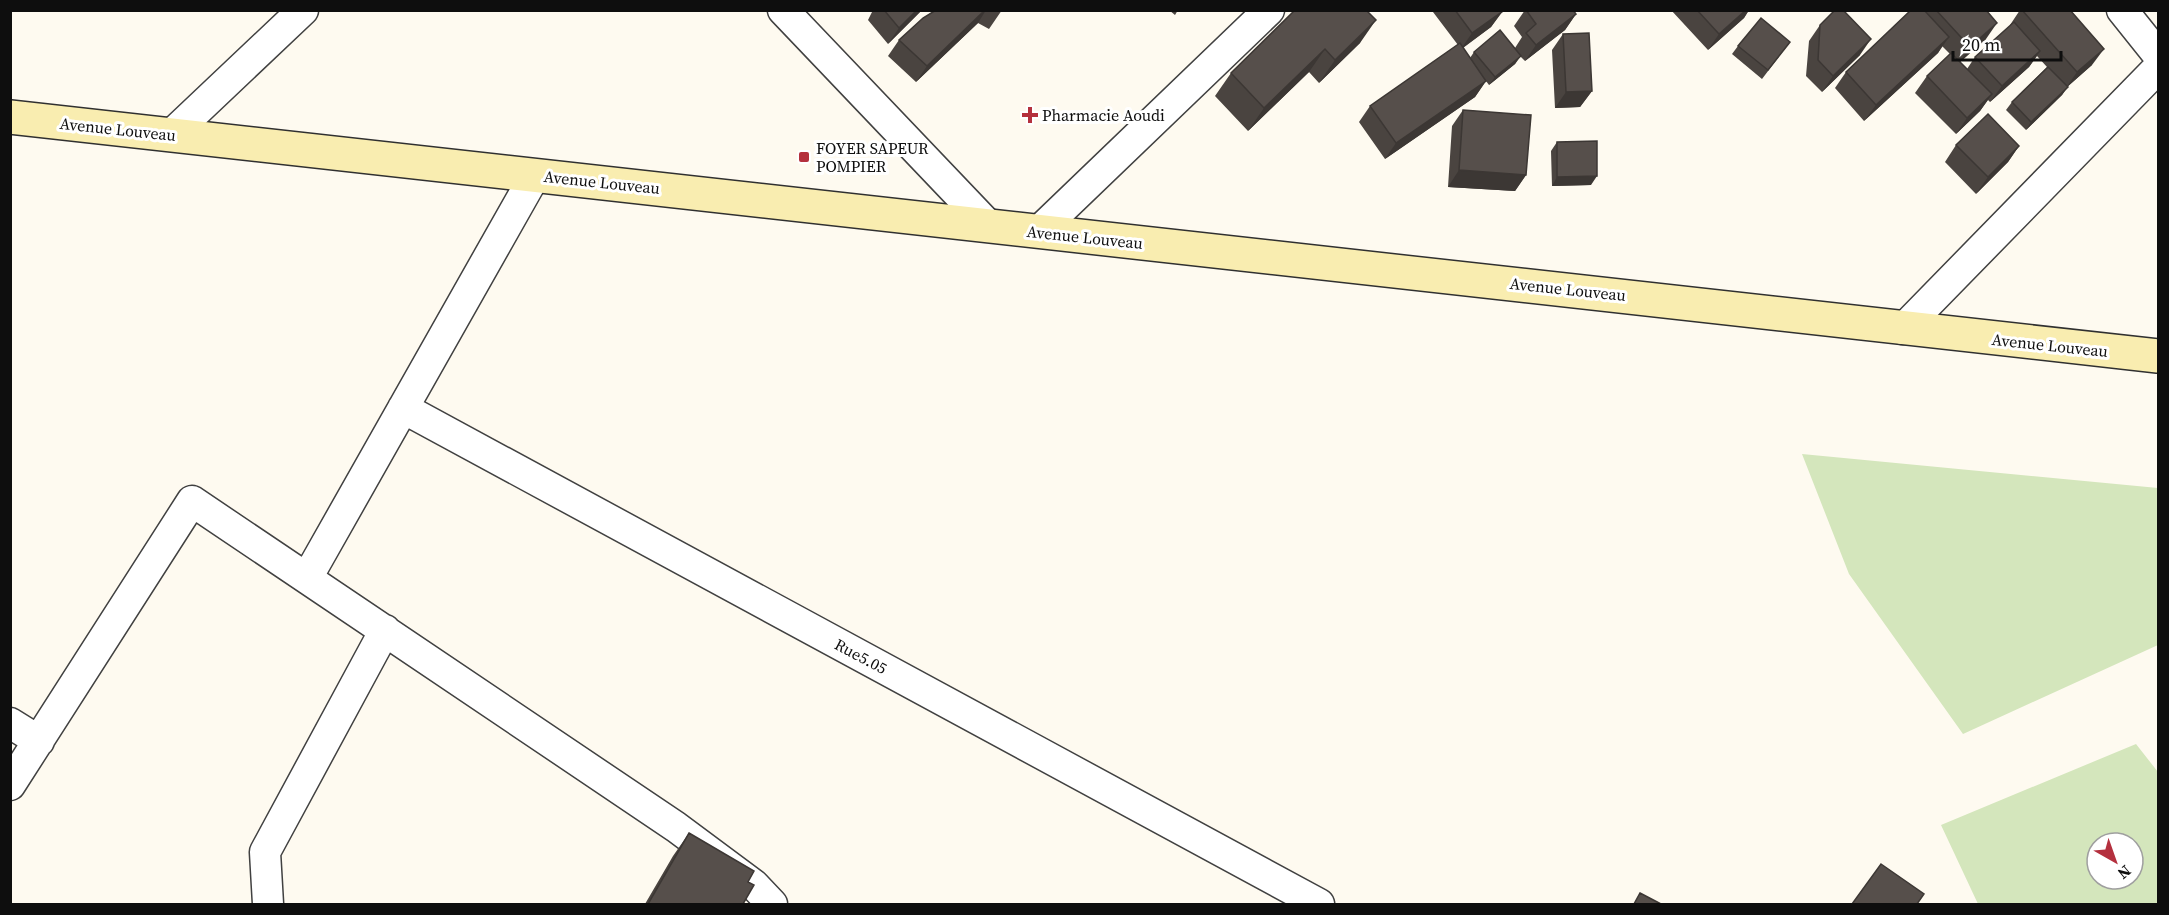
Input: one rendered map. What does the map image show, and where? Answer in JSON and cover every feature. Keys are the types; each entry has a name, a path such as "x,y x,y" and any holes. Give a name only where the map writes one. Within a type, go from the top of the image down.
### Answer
{"main road":[{"name":"Avenue Louveau","path":"10,117 2158,356"}],"street":[{"path":"171,135 303,10"},
{"path":"783,10 988,225"},
{"path":"1038,232 1269,10"},
{"path":"2122,10 2158,55"},
{"path":"1903,329 2158,68"},
{"path":"307,578 535,175"},
{"name":"Rue5.05","path":"403,408 1318,904"},
{"path":"10,785 192,501 676,827 754,885 772,904"},
{"path":"268,904 265,852 385,630"},
{"path":"10,723 39,741"}],"green space":[{"path":"1802,454 2158,488 2158,645 1963,734 1849,574"},
{"path":"2136,744 2158,772 2158,904 1978,904 1941,825"}],"building":[{"path":"884,10 917,10 899,28"},
{"path":"936,10 985,10 927,66 899,40 923,18"},
{"path":"1295,10 1366,10 1376,20 1335,60 1325,49 1264,108 1231,73"},
{"path":"1455,10 1503,10 1503,11 1472,33"},
{"path":"1526,10 1573,10 1576,14 1536,45 1526,33 1536,24"},
{"path":"1697,10 1746,10 1719,34"},
{"path":"1835,10 1843,10 1871,39 1833,76 1818,60 1820,25"},
{"path":"1911,10 1924,10 1949,37 1876,105 1846,72"},
{"path":"1936,10 1986,10 1997,23 1970,47"},
{"path":"2022,10 2070,10 2104,49 2077,72"},
{"path":"1761,18 1790,42 1768,70 1738,46"},
{"path":"2014,22 2040,51 2002,86 1975,57"},
{"path":"1500,30 1521,56 1495,77 1474,52"},
{"path":"1589,33 1592,91 1566,92 1563,34"},
{"path":"1460,43 1486,81 1396,143 1370,106"},
{"path":"1951,53 1992,94 1967,118 1927,76"},
{"path":"2048,67 2068,87 2031,122 2012,102"},
{"path":"1463,110 1531,115 1526,175 1459,170"},
{"path":"1988,114 2019,146 1988,177 1956,145"},
{"path":"1597,141 1597,176 1557,177 1557,142"},
{"path":"689,833 754,871 748,882 754,885 743,904 648,904"},
{"path":"1881,864 1924,894 1917,904 1852,904"},
{"path":"1640,893 1661,904 1634,904"}],"place":[{"name":"Pharmacie Aoudi","path":"1030,115"},
{"name":"FOYER SAPEUR POMPIER","path":"804,157"}]}
